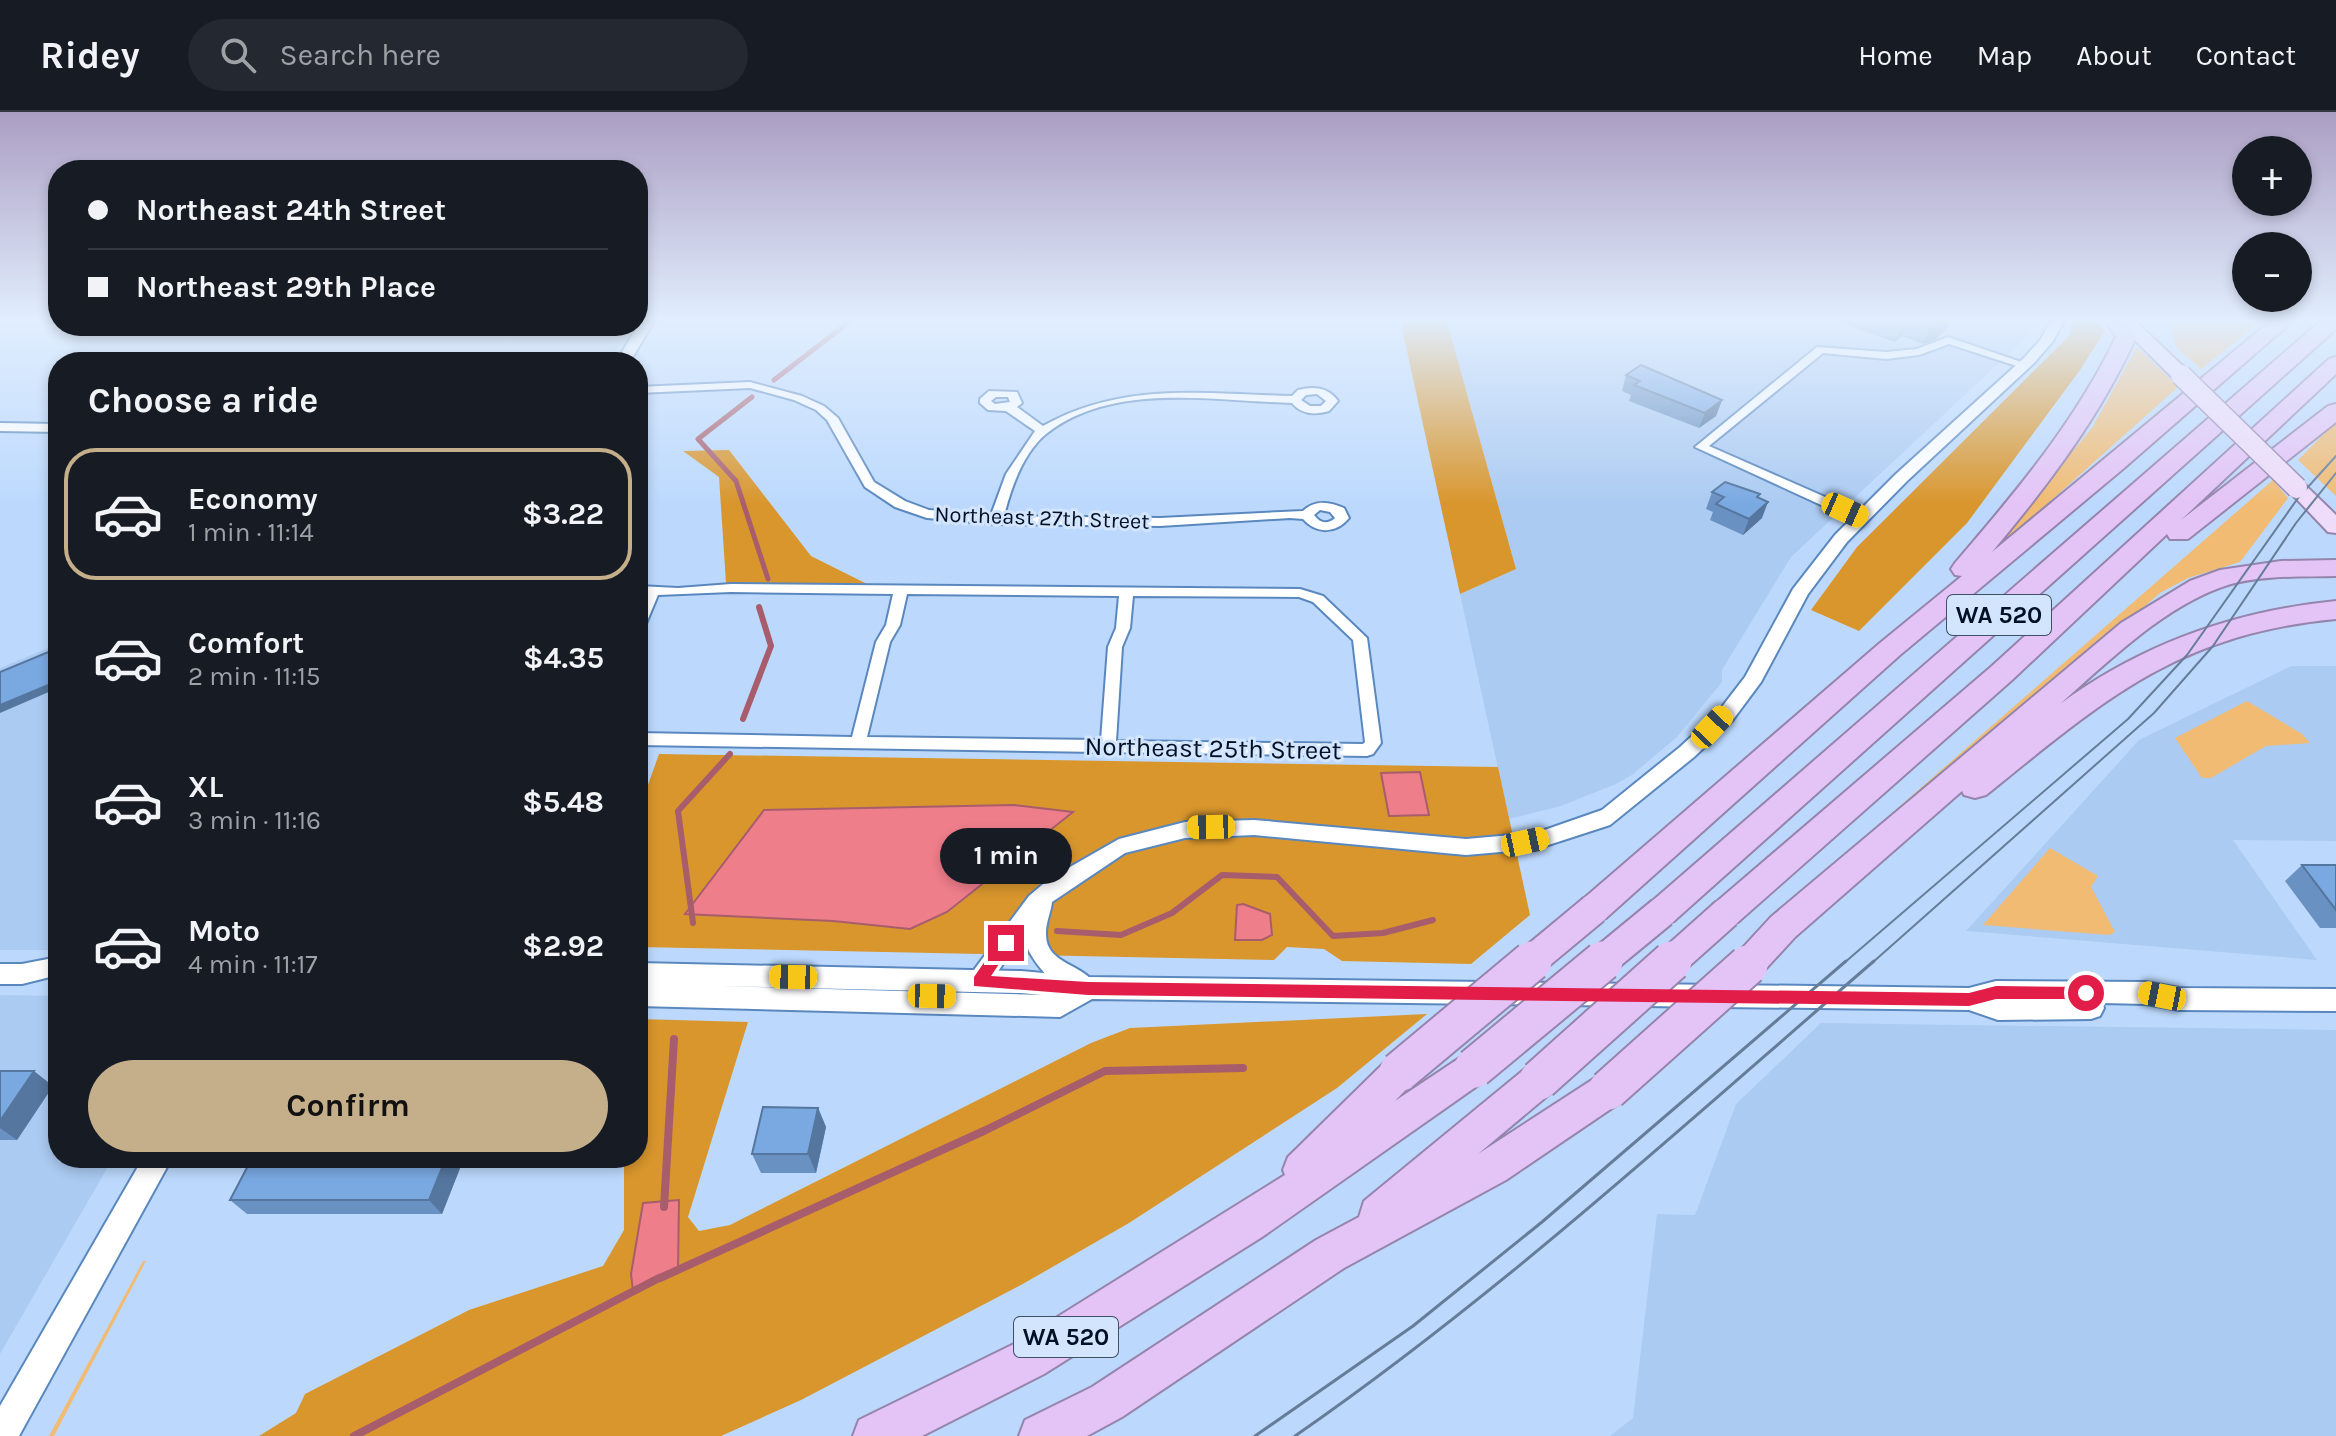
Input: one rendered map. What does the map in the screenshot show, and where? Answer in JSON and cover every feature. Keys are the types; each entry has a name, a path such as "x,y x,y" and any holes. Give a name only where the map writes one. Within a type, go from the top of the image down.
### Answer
{"highway":[{"path":"1890,649 1956,578 2073,432 2105,381"},
{"path":"1248,1223 1399,1072 1594,909 1890,649 2212,381"},
{"name":"WA 520","path":"875,1436 1029,1359 1248,1223 1474,1068 1662,912 2265,381"},
{"name":"WA 520","path":"1041,1436 1107,1402 1330,1254 1539,1080 2002,673 2317,381"},
{"path":"2002,673 2058,636 2211,507 2336,411"},
{"path":"1330,1254 1492,1167 1608,1090 2130,629 2199,587 2229,576 2281,569 2336,568"},
{"path":"1817,908 2118,679 2159,658 2241,626 2270,617 2336,610"}],"main road":[{"path":"2193,381 2302,485 2336,527"},
{"path":"2302,485 2336,510"},
{"path":"648,974 979,981 1088,988 1969,999 1998,1009 2154,1007 2179,999 2336,1000"},
{"path":"855,1001 871,995 962,997 979,981"},
{"path":"648,995 1060,1006 1088,988"},
{"path":"1,1436 152,1168"}],"street":[{"path":"1782,381 1701,447 1861,518"},
{"path":"979,981 1032,907 1047,894 1074,871 1111,849 1150,835 1188,828 1288,829 1443,847 1482,847 1565,834 1606,818 1694,745 1746,691 1805,583 1861,518 2007,381"},
{"name":"Northeast 27th Street","path":"648,390 750,385 798,398 820,408 832,418 869,484 927,514 996,520 1160,522 1246,515 1307,515"},
{"path":"996,520 1014,466 1042,431 1091,409 1144,397 1169,395 1295,400"},
{"path":"1009,407 1042,431"},
{"path":"0,427 48,428"},
{"name":"Northeast 25th Street","path":"648,591 731,588 1300,593 1318,599 1360,638 1373,743 1367,750 648,739"},
{"path":"858,743 883,642 893,625 901,589"},
{"path":"1108,747 1115,647 1123,628 1126,591"},
{"path":"1047,894 1034,923 1037,947 1047,963 1088,988"},
{"path":"11,974 48,968"},
{"path":"11,974 48,977"}],"shaded area":[{"path":"1413,381 1463,381 1516,569 1460,594"},
{"path":"1463,381 1980,381 1791,557 1722,670 1722,682 1677,737 1632,775 1616,784 1561,806 1509,819 1460,594 1516,569"},
{"path":"2024,381 2072,381 1967,523 1859,631 1811,610 1857,547"},
{"path":"2118,381 2172,381 2178,387 1989,556 1986,555 2092,428"},
{"path":"2336,422 2336,496 2298,460"},
{"path":"729,450 811,556 869,585 726,583 719,477 683,451"},
{"path":"2273,480 2288,498 2240,562 2188,578 2160,593 1869,847 1860,841"},
{"path":"48,648 48,950 0,950 0,668"},
{"path":"2291,666 2336,666 2336,841 2233,840 2317,960 1966,931 2139,740"},
{"path":"2247,701 2302,734 2310,743 2266,746 2211,778 2202,778 2175,738"},
{"path":"659,754 1498,767 1530,915 1471,964 1342,961 1324,949 1287,947 1274,960 648,947 648,785","holes":["1014,805 1072,813 948,912 910,929 833,921 686,914 764,810"]},
{"path":"1420,772 1429,815 1389,816 1381,773"},
{"path":"1014,805 1073,812 947,912 910,929 833,921 685,914 764,810"},
{"path":"2050,848 2098,876 2091,887 2115,932 2109,935 1983,925"},
{"path":"1243,904 1270,914 1272,935 1262,940 1235,940 1237,905"},
{"path":"0,995 48,996 48,1168 107,1168 0,1354"},
{"path":"1427,1014 1337,1088 1129,1223 1021,1285 801,1400 721,1436 259,1436 296,1413 305,1394 469,1310 603,1266 624,1230 624,1168 648,1168 648,1019 748,1022 688,1217 699,1231 730,1225 1091,1043 1130,1028"},
{"path":"1821,1023 2336,1030 2336,1436 1610,1436 1633,1418 1657,1214 1695,1215 1736,1104"},
{"path":"679,1200 678,1270 633,1291 631,1274 643,1203"},
{"path":"143,1261 146,1261 54,1436 49,1436"}],"building":[{"path":"1640,381 1678,381 1722,400 1705,413 1634,385"},
{"path":"1725,482 1760,494 1757,497 1768,502 1749,519 1716,504 1724,497 1712,492"},
{"path":"48,652 48,685 0,705 0,672"},
{"path":"2302,865 2336,865 2336,910"},
{"path":"0,1071 34,1071 0,1121"},
{"path":"763,1107 818,1108 808,1154 752,1154"},
{"path":"247,1168 442,1168 429,1200 230,1200"}],"waterway":[{"path":"752,397 698,439 736,481 768,579"},
{"path":"743,719 771,646 759,607"},
{"path":"693,923 678,811 730,754"},
{"path":"1057,931 1121,935 1172,913 1222,875 1277,877 1333,936 1383,933 1433,920"},
{"path":"664,1207 674,1039"},
{"path":"660,1278 986,1130 1105,1071 1243,1068"},
{"path":"354,1436 659,1278"}],"tram line":[{"path":"1844,963 2128,719 2187,655 2298,498 2336,456"},
{"path":"1872,963 2154,713 2213,646 2296,523 2336,473"},
{"path":"1255,1436 1413,1326 1542,1222 1846,961"},
{"path":"1295,1436 1371,1382 1518,1266 1874,961"}],"route":[{"path":"1006,943 979,981 1088,988 1969,999 1996,992 2086,993"}]}
